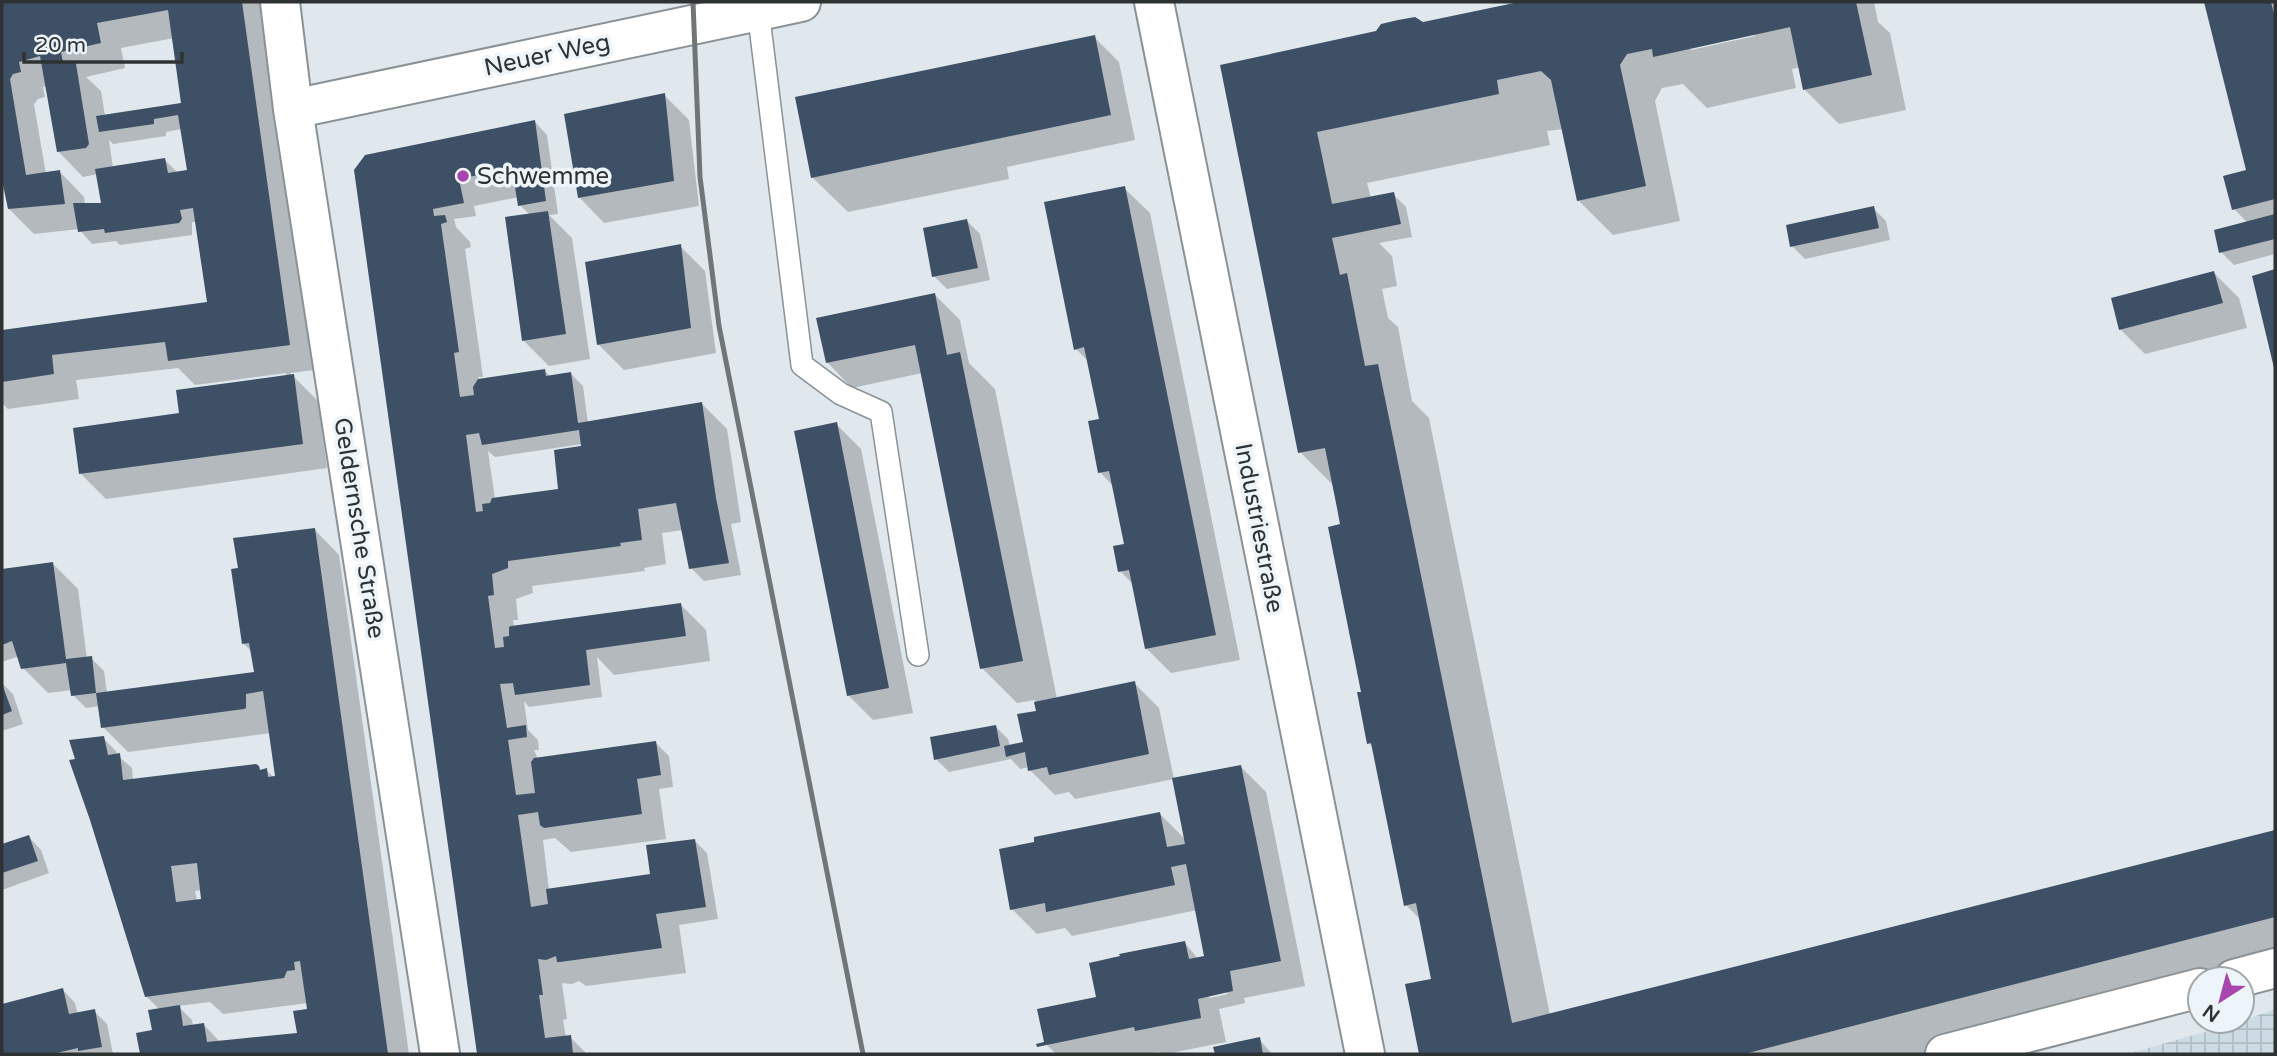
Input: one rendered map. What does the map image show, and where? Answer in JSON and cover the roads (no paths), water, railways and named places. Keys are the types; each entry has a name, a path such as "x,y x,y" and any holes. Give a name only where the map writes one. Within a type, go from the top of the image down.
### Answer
{"street":[{"name":"Geldernsche Straße","path":"280,2 293,109 440,1054"},
{"name":"Neuer Weg","path":"293,109 801,2"},
{"name":"Industriestraße","path":"1154,2 1365,1054"},
{"path":"2256,973 2275,968"},
{"path":"1945,1054 2186,992"}],"lane":[{"path":"758,10 802,365 841,394 881,412 918,655"}],"railway":[{"path":"693,2 700,177 719,326 863,1054"}],"place":[{"name":"Schwemme","path":"463,176"}]}
